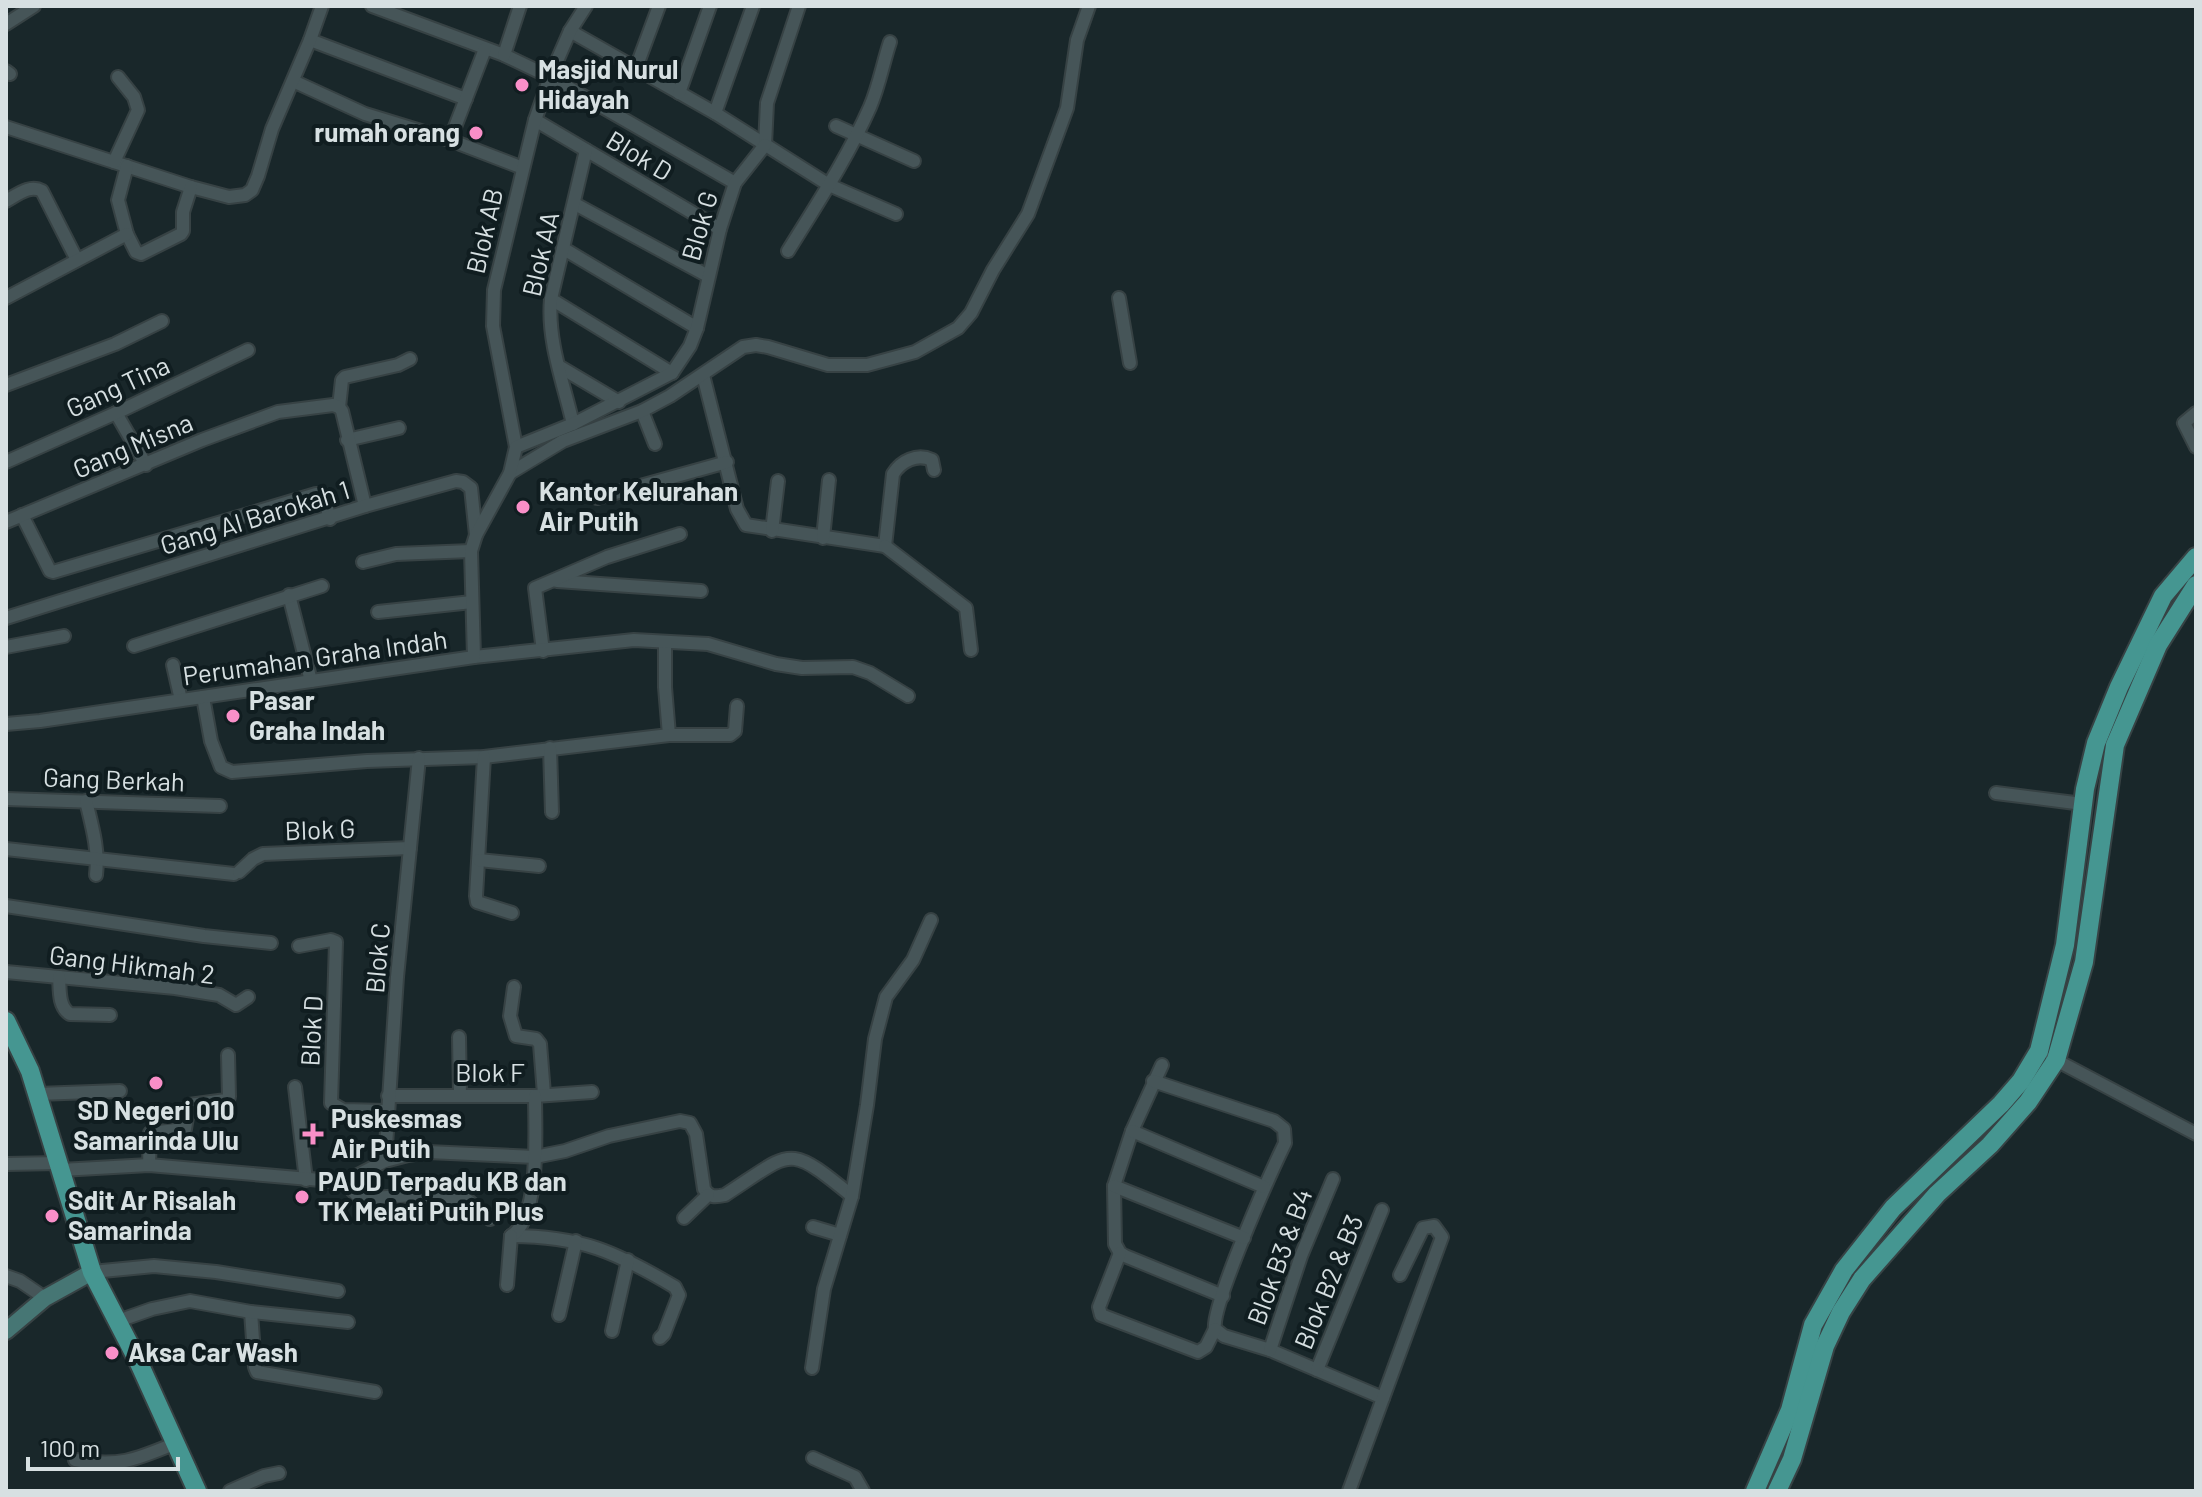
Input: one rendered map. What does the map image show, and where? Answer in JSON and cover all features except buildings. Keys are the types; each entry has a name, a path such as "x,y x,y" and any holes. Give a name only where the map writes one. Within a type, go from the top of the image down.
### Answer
{"main road":[{"path":"1755,1491 1790,1410 1813,1325 1844,1270 1893,1208 2001,1104 2021,1081 2039,1051 2065,945 2083,804 2096,743 2163,596 2196,557"},
{"path":"1777,1491 1792,1459 1825,1346 1841,1312 1862,1279 1937,1194 2014,1118 2036,1092 2056,1060 2084,962 2115,745 2158,645 2196,585"},
{"path":"6,1021 30,1071 92,1272 197,1491"},
{"path":"6,1331 45,1298 92,1272"}],"street":[{"path":"6,24 34,6"},
{"path":"6,127 191,187 229,197 245,195 252,190 272,129 322,6"},
{"path":"372,6 504,55 550,77 735,183"},
{"path":"504,55 520,6"},
{"name":"Blok AB","path":"516,447 493,326 494,290 535,120 570,31 586,6"},
{"path":"636,68 659,6"},
{"path":"679,93 710,6"},
{"path":"715,113 753,6"},
{"path":"765,145 767,103 799,6"},
{"path":"510,473 563,441 642,411 703,375 735,351 756,345 828,365 867,365 931,345 958,328 971,313 993,270 1025,223 1067,108 1077,40 1089,6"},
{"path":"570,31 715,113 829,185 896,214"},
{"path":"310,40 466,99"},
{"path":"788,251 855,136 876,90 890,42"},
{"path":"450,140 485,49"},
{"path":"118,77 134,97 138,110 120,164 118,200 133,248 141,254 181,234 183,212 191,187"},
{"path":"293,81 365,114 450,140 523,168"},
{"name":"Blok D","path":"535,120 720,229"},
{"path":"836,126 914,161"},
{"name":"Blok G","path":"697,328 720,229 735,183 765,145"},
{"name":"Blok AA","path":"573,424 551,337 551,299 586,150"},
{"path":"6,201 26,190 40,188 77,260"},
{"path":"575,204 708,276"},
{"path":"6,298 127,234"},
{"path":"516,447 573,424 672,373 690,346 697,328 564,249"},
{"path":"1119,298 1130,363"},
{"path":"551,299 672,373"},
{"path":"6,385 115,344 162,321"},
{"name":"Gang Tina","path":"6,462 248,350"},
{"path":"365,506 339,407 342,380 410,359"},
{"path":"560,367 619,402"},
{"path":"703,375 741,519 746,525 885,546 966,608 971,650"},
{"name":"Gang Misna","path":"6,522 278,412 333,405 339,407"},
{"path":"642,411 655,444"},
{"path":"116,413 146,465"},
{"path":"2196,413 2184,423 2196,447"},
{"path":"347,440 399,428"},
{"name":"Perumahan Graha Indah","path":"6,724 474,657 471,551 476,535 510,473 516,447"},
{"path":"885,546 893,474 897,468 917,457 932,460 934,470"},
{"path":"597,498 727,462"},
{"path":"823,538 829,480"},
{"name":"Gang Al Barokah 1","path":"6,618 365,506 456,481 471,488 476,535"},
{"path":"772,531 778,481"},
{"path":"22,515 40,554 53,572 316,494 323,494 326,498 330,519"},
{"path":"543,651 534,592 539,585 607,557 680,534"},
{"path":"363,562 396,554 471,551"},
{"path":"554,580 701,591"},
{"path":"134,646 322,586"},
{"path":"289,595 311,681"},
{"path":"378,612 472,602"},
{"path":"6,647 64,636"},
{"path":"474,657 634,640 708,644 776,664 802,668 853,667 880,678 908,696"},
{"path":"665,643 669,735"},
{"path":"173,665 181,700"},
{"path":"203,697 211,741 221,767 227,771 419,758 484,757 669,735 733,734 737,706"},
{"path":"550,748 552,812"},
{"path":"484,757 477,902 512,913"},
{"name":"Blok C","path":"385,1161 388,1096 419,758"},
{"path":"1996,793 2083,804"},
{"name":"Gang Berkah","path":"6,799 220,806"},
{"path":"86,801 98,858 96,875"},
{"name":"Blok G","path":"98,858 237,873 263,854 410,848"},
{"path":"6,849 98,858"},
{"path":"479,860 539,866"},
{"path":"6,906 271,943"},
{"path":"812,1368 818,1315 852,1196 875,1039 886,997 913,960 931,920"},
{"name":"Blok D","path":"299,946 331,940 336,942 331,1103 343,1110 387,1111"},
{"name":"Gang Hikmah 2","path":"6,972 175,988 219,995 236,1005 248,997"},
{"path":"59,977 65,1012 110,1015"},
{"path":"511,1236 520,1230 532,1194 540,1095 540,1044 536,1039 516,1036 512,1027 514,987"},
{"path":"459,1037 460,1095"},
{"path":"2039,1051 2196,1134"},
{"path":"149,1165 150,1133 185,1129 189,1105 229,1097 228,1055"},
{"path":"1162,1065 1132,1131 1114,1186 1115,1244 1120,1253 1223,1296"},
{"path":"1153,1081 1274,1121 1284,1129 1285,1143 1264,1187 1214,1323 1219,1333 1270,1350 1383,1398"},
{"path":"295,1087 306,1180"},
{"path":"37,1094 120,1091"},
{"name":"Blok F","path":"388,1096 592,1092"},
{"path":"6,1164 60,1167 149,1165 344,1182 385,1161 428,1152 535,1157 565,1151 609,1136 680,1121 690,1123 696,1134 704,1189 708,1195 725,1195 785,1157 799,1158 815,1166 852,1196"},
{"path":"1132,1131 1264,1187"},
{"name":"Blok B3 & B4","path":"1270,1350 1301,1256 1333,1179"},
{"path":"344,1182 361,1199 413,1195 465,1198 490,1219"},
{"path":"1114,1186 1244,1238"},
{"path":"684,1218 708,1195"},
{"name":"Blok B2 & B3","path":"1317,1370 1382,1210"},
{"path":"1349,1491 1442,1237 1434,1226 1423,1228 1400,1275"},
{"path":"813,1227 840,1235"},
{"path":"511,1236 564,1238 603,1248 675,1287 678,1291 660,1338"},
{"path":"507,1285 511,1236"},
{"path":"559,1315 576,1241"},
{"path":"1120,1253 1099,1307 1101,1315 1198,1352 1219,1333"},
{"path":"612,1331 628,1260"},
{"path":"92,1272 154,1266 216,1272 338,1291"},
{"path":"6,1276 20,1281 45,1298"},
{"path":"118,1321 152,1309 190,1301 251,1312 348,1322"},
{"path":"251,1312 257,1372 375,1392"},
{"path":"75,1460 98,1464 124,1463 176,1443"},
{"path":"813,1458 855,1477 863,1491"},
{"path":"230,1491 279,1473"}],"place":[{"name":"Masjid Nurul Hidayah","path":"522,85"},
{"name":"rumah orang","path":"476,133"},
{"name":"Kantor Kelurahan Air Putih","path":"523,507"},
{"name":"Pasar Graha Indah","path":"233,716"},
{"name":"SD Negeri 010 Samarinda Ulu","path":"156,1083"},
{"name":"Puskesmas Air Putih","path":"313,1134"},
{"name":"PAUD Terpadu KB dan TK Melati Putih Plus","path":"302,1197"},
{"name":"Sdit Ar Risalah Samarinda","path":"52,1216"},
{"name":"Aksa Car Wash","path":"112,1353"}]}
